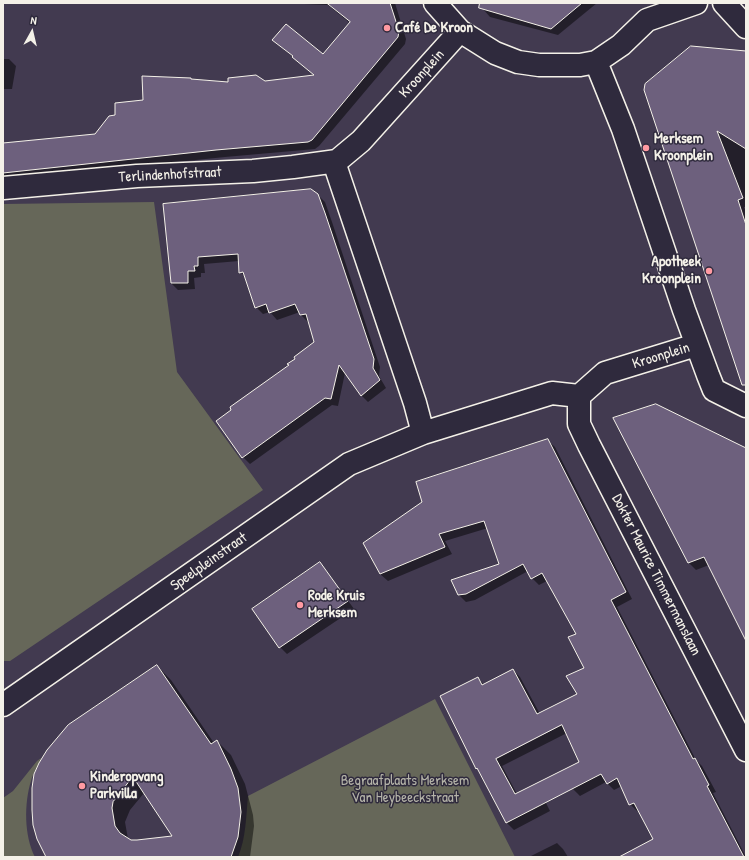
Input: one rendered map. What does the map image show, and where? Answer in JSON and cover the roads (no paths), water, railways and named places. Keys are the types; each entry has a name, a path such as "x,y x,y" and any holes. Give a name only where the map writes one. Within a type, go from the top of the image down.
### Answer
{"street":[{"path":"435,3 460,31 495,53 518,62 539,65 580,65 596,62 621,45 650,12 696,3"},
{"path":"724,3 746,27"},
{"name":"Kroonplein","path":"337,161 361,141 460,31"},
{"name":"Kroonplein","path":"580,396 605,373 696,345 623,129 596,62"},
{"path":"337,161 336,168 415,403 423,433 552,393 580,396"},
{"name":"Terlindenhofstraat","path":"3,188 137,176 253,171 337,161"},
{"path":"696,345 714,390 746,406"},
{"name":"Dokter Maurice Timmermanslaan","path":"580,396 579,424 746,750"},
{"name":"Speelpleinstraat","path":"3,705 341,469 365,457 423,433"}],"place":[{"name":"Café De Kroon","path":"387,28"},
{"name":"Merksem Kroonplein","path":"646,148"},
{"name":"Apotheek Kroonplein","path":"709,271"},
{"name":"Rode Kruis Merksem","path":"300,605"},
{"name":"Kinderopvang Parkvilla","path":"82,786"}],"park label":[{"name":"Begraafplaats Merksem Van Heybeeckstraat","path":"405,790"}]}
